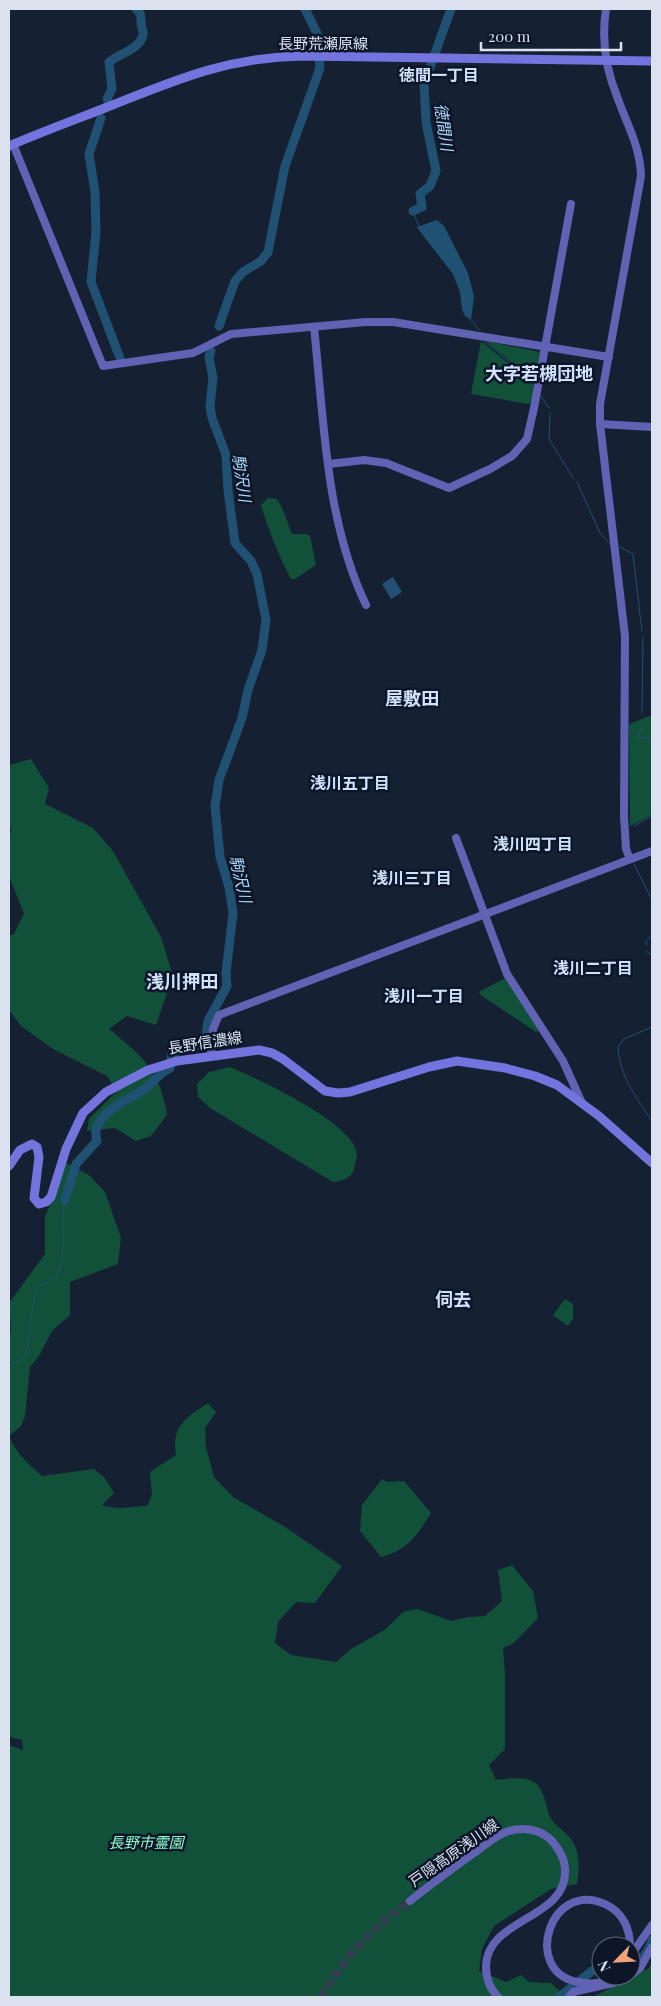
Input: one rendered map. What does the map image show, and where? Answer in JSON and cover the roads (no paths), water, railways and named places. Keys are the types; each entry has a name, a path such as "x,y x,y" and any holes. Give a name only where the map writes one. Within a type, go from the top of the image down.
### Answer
{"main road":[{"name":"長野荒瀬原線","path":"11,145 187,75 239,61 302,56 652,61"},
{"name":"長野信濃線","path":"9,1166 22,1148 32,1144 37,1147 39,1157 34,1198 39,1204 46,1202 51,1197 76,1124 88,1107 123,1082 164,1064 251,1050 267,1052 290,1064 325,1091 338,1094 358,1090 429,1067 457,1061 480,1063 535,1076 557,1085 582,1103 652,1163"}],"street":[{"path":"606,9 603,30 605,61 618,100 638,147 641,176 600,404 600,424 624,636 624,816 626,849 630,859"},
{"path":"11,145 103,366 193,353 231,334 366,322 393,322 609,357"},
{"path":"329,464 364,460 386,463 449,488 490,469 512,456 526,439 571,204"},
{"path":"314,328 329,464 341,541 366,605"},
{"path":"600,424 652,427"},
{"path":"456,838 507,974 564,1061 582,1103"},
{"path":"211,1055 213,1028 219,1015 485,916 652,851"},
{"name":"戸隠高原浅川線","path":"410,1901 496,1837 515,1829 530,1829 545,1834 554,1843 561,1853 565,1867 564,1881 560,1891 548,1905 504,1934 488,1954 486,1962 488,1979 498,1997"},
{"path":"591,1983 571,1981 563,1976 552,1964 546,1948 548,1932 555,1916 565,1907 582,1901 597,1901 615,1910 624,1920 629,1936"},
{"path":"641,1942 651,1929"},
{"path":"643,1963 652,1947"},
{"path":"643,1963 652,1955"},
{"path":"574,1997 598,1986"},
{"path":"570,1997 573,1992 600,1986"}],"water":[{"path":"437,220 444,226 468,273 474,296 471,320 465,316 462,309 460,292 453,274 417,227"},
{"path":"393,577 402,592 391,599 382,584"}],"waterway":[{"path":"107,99 112,89 109,62 134,48 143,35 141,16 136,9"},
{"name":"駒沢川","path":"219,326 235,281 243,272 261,261 268,252 285,166 320,68 317,33 305,9"},
{"name":"徳間川","path":"413,211 422,207 420,194 430,186 436,171 426,122 424,84 451,9"},
{"path":"101,118 89,154 95,192 96,232 91,282 120,358"},
{"path":"413,211 419,227"},
{"path":"471,320 479,330"},
{"path":"485,342 535,383"},
{"name":"駒沢川","path":"65,1200 76,1164 97,1141 98,1123 112,1109 146,1088 170,1068 172,1053 205,1043 208,1021 227,986 226,973 233,913 229,887 220,857 215,806 219,780 242,718 248,690 262,650 266,620 257,574 251,561 235,543 228,490 226,455 212,418 210,406 213,378 209,357 211,351"},
{"path":"540,395 549,408"},
{"path":"550,413 549,439 573,478"},
{"path":"577,482 600,533 609,543"},
{"path":"620,547 633,554 642,632"},
{"path":"642,713 643,637"},
{"path":"646,727 638,732 639,737 652,740"},
{"path":"634,826 652,816"},
{"path":"634,864 652,900"},
{"path":"646,945 646,941 652,935"},
{"path":"646,951 652,955"},
{"path":"652,1027 624,1039 618,1047 625,1077 652,1121"},
{"name":"駒沢川","path":"9,1365 18,1362 26,1354 35,1292 40,1286 53,1278 58,1271 63,1245 63,1209 65,1200"},
{"path":"641,1959 652,1940"},
{"path":"559,1997 591,1972"}],"tunnel":[{"path":"321,1997 339,1969 360,1944 410,1901"}],"district":[{"name":"徳間一丁目","path":"439,75"},
{"name":"大字若槻団地","path":"539,374"},
{"name":"屋敷田","path":"412,699"},
{"name":"浅川五丁目","path":"350,783"},
{"name":"浅川四丁目","path":"533,844"},
{"name":"浅川三丁目","path":"412,878"},
{"name":"浅川二丁目","path":"593,968"},
{"name":"浅川押田","path":"182,982"},
{"name":"浅川一丁目","path":"424,996"},
{"name":"伺去","path":"453,1300"}],"park label":[{"name":"長野市霊園","path":"146,1843"}]}
